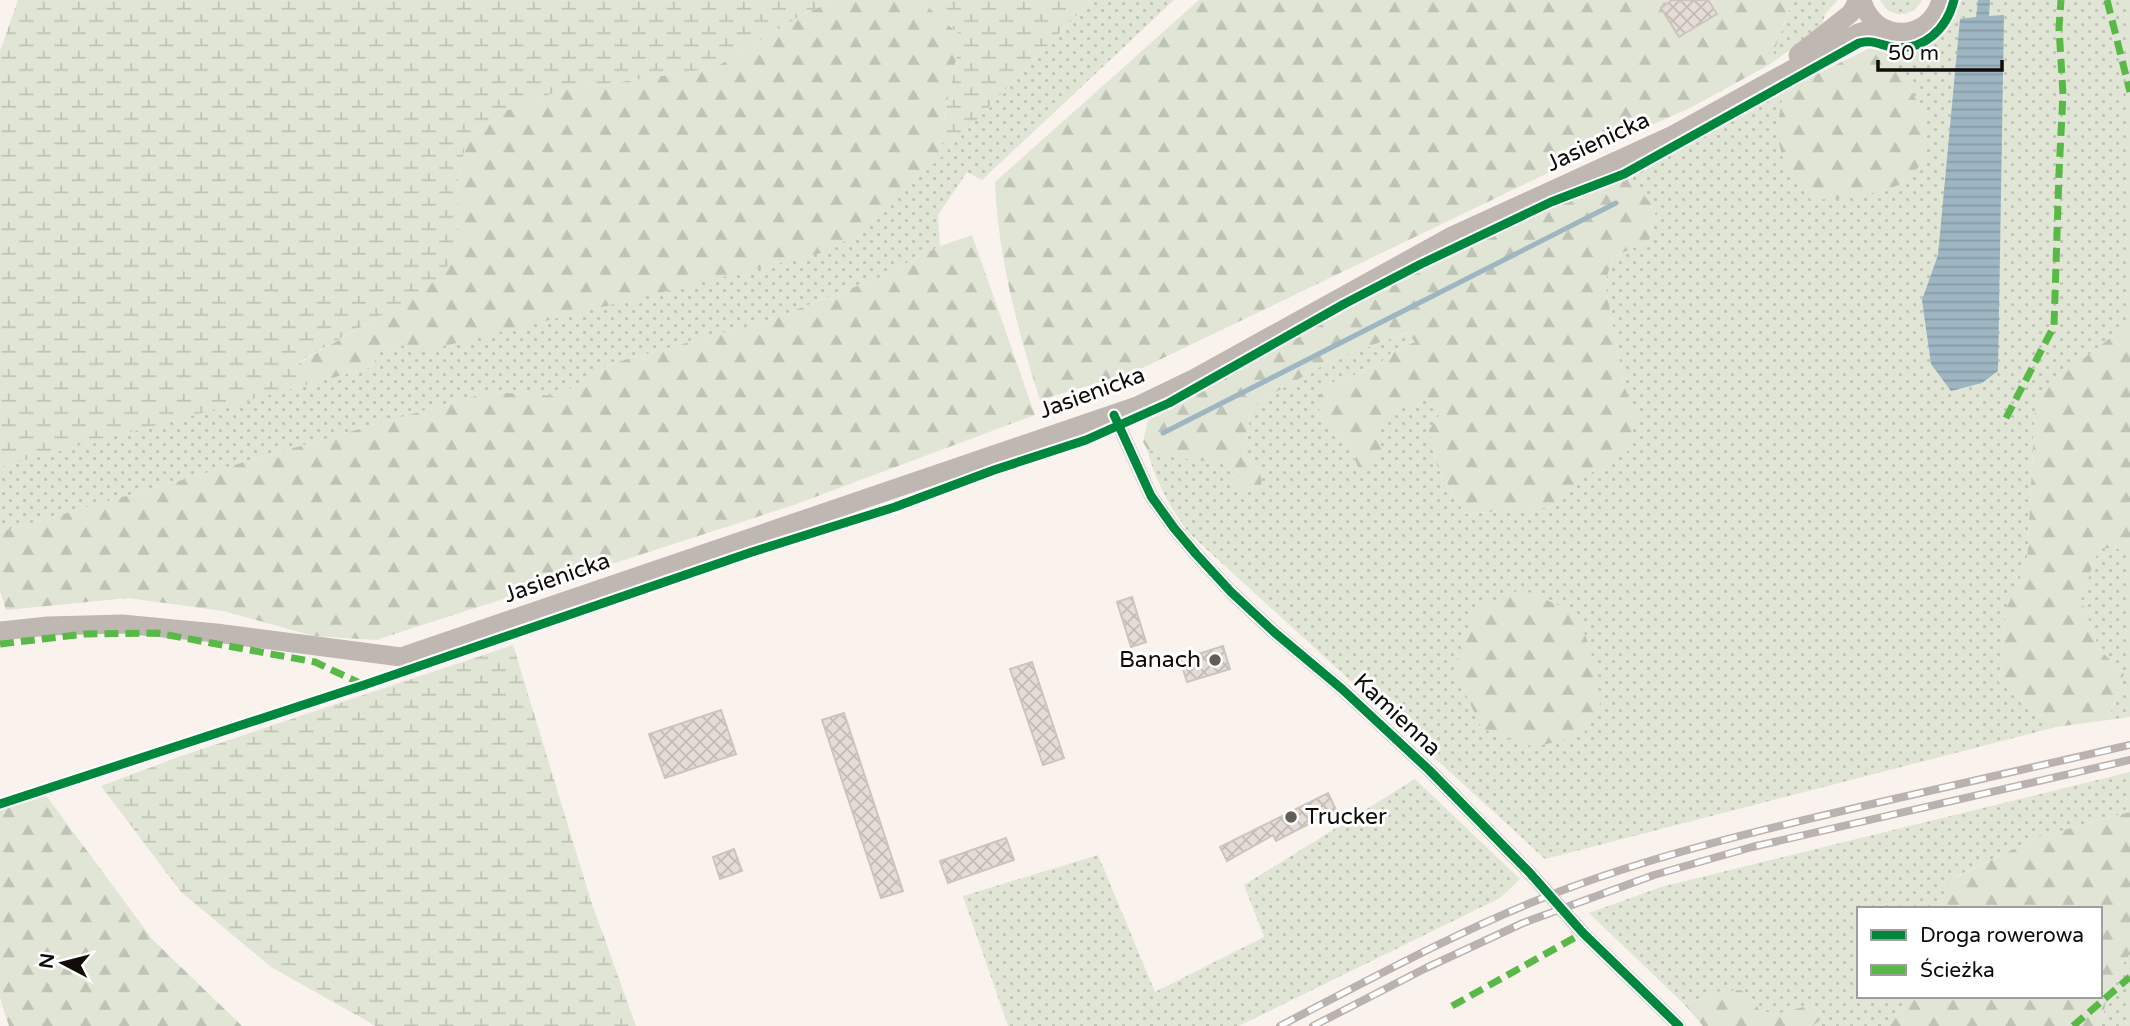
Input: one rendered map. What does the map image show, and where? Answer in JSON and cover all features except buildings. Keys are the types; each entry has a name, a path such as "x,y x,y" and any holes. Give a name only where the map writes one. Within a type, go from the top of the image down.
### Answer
{"main road":[{"path":"1860,0 1869,17 1885,30"},
{"name":"Jasienicka","path":"1761,85 1845,18 1860,0"},
{"name":"Jasienicka","path":"0,631 48,626 122,624 216,633 401,657 1114,415 1195,378 1450,237 1671,136 1858,33 1871,29 1902,33 1918,29 1934,17 1941,0"}],"street":[{"name":"Kamienna","path":"1114,415 1151,496 1196,554 1275,632 1429,771 1529,872 1583,933 1679,1026"}],"green space":[{"path":"18,0 837,0 805,13 714,68 559,91 507,110 466,141 456,192 458,237 444,275 396,307 299,362 321,381 0,467 0,51"},
{"path":"837,0 920,0 961,36 945,114 940,158 860,233 825,252 416,353 403,345 378,353 372,367 321,381 299,363 396,307 458,237 456,192 466,141 507,110 559,91 714,68 805,13"},
{"path":"920,0 1091,0 940,158 945,114 961,36"},
{"path":"1091,0 1174,0 982,180 967,172 938,215 940,246 878,278 767,321 610,364 558,396 489,392 0,532 0,467 372,367 378,353 403,345 416,353 940,158"},
{"path":"1199,0 1793,0 1769,65 1690,108 1600,148 1134,372 1040,400 1004,265 995,182"},
{"path":"1793,0 1838,0 1825,14 1822,26 1769,65"},
{"path":"1880,0 1922,0 1913,11 1901,14 1889,11"},
{"path":"1961,0 2130,0 2130,332 2119,331 2048,387 2035,409 2027,563 2006,609 1999,682 2056,727 1545,859 1188,532 1163,492 1147,449 1227,465 1241,491 1261,487 1258,468 1243,456 1252,406 1332,360 1409,332 1415,342 1393,351 1378,365 1329,383 1324,426 1348,444 1358,467 1381,452 1381,419 1425,399 1443,410 1429,430 1437,467 1465,514 1551,507 1578,481 1628,450 1636,417 1624,385 1605,283 1613,257 1649,241 1656,210 1628,177 1784,90 1776,132 1923,110 1888,54 1914,49 1934,40 1949,24"},
{"path":"1870,48 1888,54 1923,110 1923,163 1899,185 1860,197 1811,200 1785,166 1776,132 1784,90"},
{"path":"1628,177 1656,209 1649,241 1613,257 1605,283 1624,385 1636,417 1628,451 1578,481 1551,507 1465,514 1437,466 1429,430 1443,410 1425,400 1394,411 1381,419 1381,452 1371,470 1358,467 1348,444 1324,426 1316,400 1329,383 1378,365 1393,351 1415,342 1408,332 1332,360 1252,406 1243,456 1260,472 1261,487 1254,492 1241,491 1227,465 1157,452 1147,449 1143,442 1148,420 1439,258 1606,182"},
{"path":"972,235 1035,415 791,506 376,640 314,636 223,611 128,598 6,610 0,591 0,532 489,392 558,396 610,364 767,321 878,278 940,246"},
{"path":"2119,331 2130,332 2130,549 2099,548 2081,599 2099,649 2124,674 2108,720 2056,727 1999,682 2006,609 2027,563 2035,409 2047,387"},
{"path":"2099,548 2130,549 2130,717 2108,720 2124,674 2099,649 2081,599"},
{"path":"1522,589 1578,614 1591,652 1601,702 1583,735 1534,747 1482,729 1454,669 1474,609"},
{"path":"513,645 591,901 636,1026 376,1026 271,967 181,892 101,786 181,756"},
{"path":"2130,772 2130,812 2038,837 1953,878 1937,907 1857,907 1857,998 1910,998 1890,1026 1813,1026 1823,1018 1814,1004 1777,1014 1760,1011 1750,995 1712,992 1685,1005 1589,913 1661,887"},
{"path":"1415,779 1520,879 1500,898 1239,1026 1008,1026 963,896 1098,855 1155,992 1264,937 1244,885"},
{"path":"45,794 153,940 242,1026 9,1026 0,998 0,810"},
{"path":"2130,812 2130,954 2112,979 2100,1026 1890,1026 1910,998 2102,998 2102,907 1937,907 1952,879 2038,837"},
{"path":"2130,954 2130,1026 2100,1026 2112,979"},
{"path":"1740,990 1750,995 1760,1011 1777,1014 1814,1004 1823,1018 1813,1026 1703,1026 1685,1005 1712,992"}],"water":[{"path":"1978,0 1990,0 1989,16 2004,15 1998,371 1982,383 1951,391 1931,364 1922,300 1938,255 1960,19 1976,17"}],"waterway":[{"path":"1163,433 1616,203"}],"railway":[{"path":"1280,1026 1457,936 1529,903 1604,876 1756,832 2130,745"},
{"path":"1313,1026 1426,968 1523,923 1654,875 1752,847 2130,760"}],"marked path":[{"path":"2006,418 2054,326 2063,94 2059,28 2061,0"},
{"path":"2107,0 2130,92"},
{"path":"0,644 85,634 157,633 315,662 364,685"},
{"path":"1452,1006 1583,933"},
{"path":"2073,1026 2130,977"}],"cycle path":[{"path":"0,804 364,685 1086,440 1169,403 1344,304 1421,264 1551,202 1624,174 1859,43 1872,42 1903,48 1923,42 1946,20 1954,0"},
{"path":"1114,415 1151,496 1174,528 1231,592 1429,770 1529,872 1583,933 1679,1026"}],"place":[{"name":"Banach","path":"1215,660"},
{"name":"Trucker","path":"1291,817"}]}
